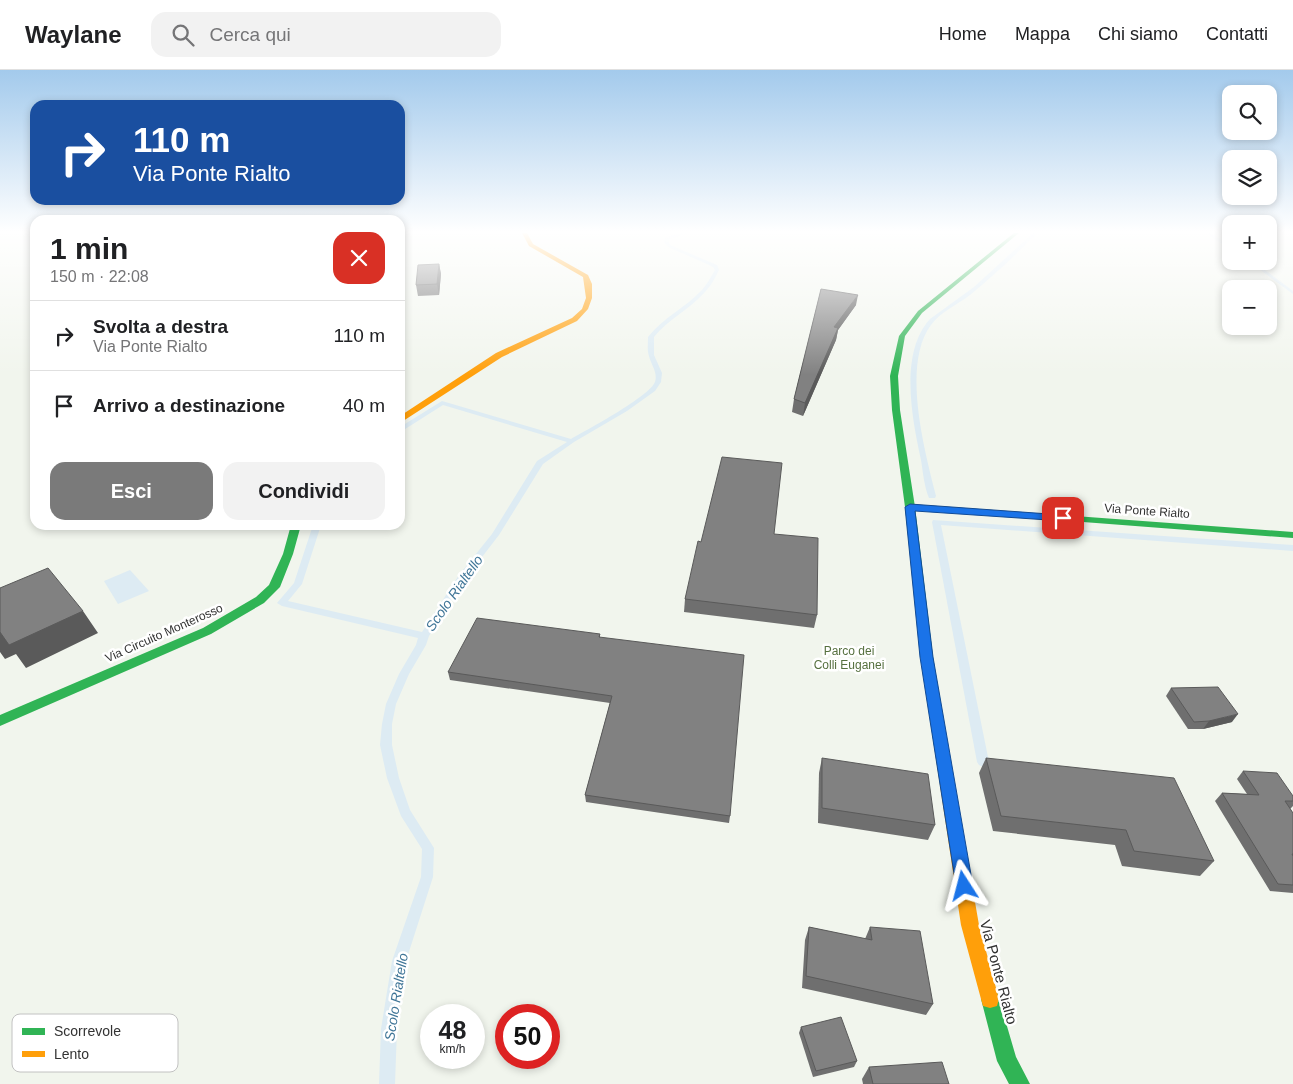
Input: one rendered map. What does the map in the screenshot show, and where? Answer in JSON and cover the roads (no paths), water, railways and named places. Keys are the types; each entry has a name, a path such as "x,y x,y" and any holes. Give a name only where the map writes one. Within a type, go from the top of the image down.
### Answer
{"main road":[{"path":"405,417 499,354 576,319 589,305 588,280"},
{"name":"Via Ponte Rialto","path":"959,280 920,312 902,336 894,376 895,392 927,657 970,924 1007,1061 1020,1084"},
{"name":"Via Ponte Rialto","path":"910,507 1293,535"},
{"name":"Via Circuito Monterosso","path":"0,721 206,631 260,600 274,587 288,554 295,530"}],"waterway":[{"name":"Scolo Rialtello","path":"572,441 625,410 653,390 658,382 659,373 651,355 651,337 667,320 703,292 712,280"},
{"path":"932,496 915,408 915,361 919,341 932,320 962,299 984,280"},
{"path":"1276,280 1293,293"},
{"path":"405,427 442,403 572,441"},
{"name":"Scolo Rialtello","path":"424,636 462,577 495,535 540,463 572,441"},
{"path":"983,762 936,522 1293,548"},
{"path":"315,530 298,584 282,603 424,636"},
{"name":"Scolo Rialtello","path":"387,1084 389,1029 399,961 427,877 428,848 405,812 393,778 386,745 387,724 391,704 424,636"}],"park label":[{"name":"Parco dei Colli Euganei","path":"849,658"}]}
